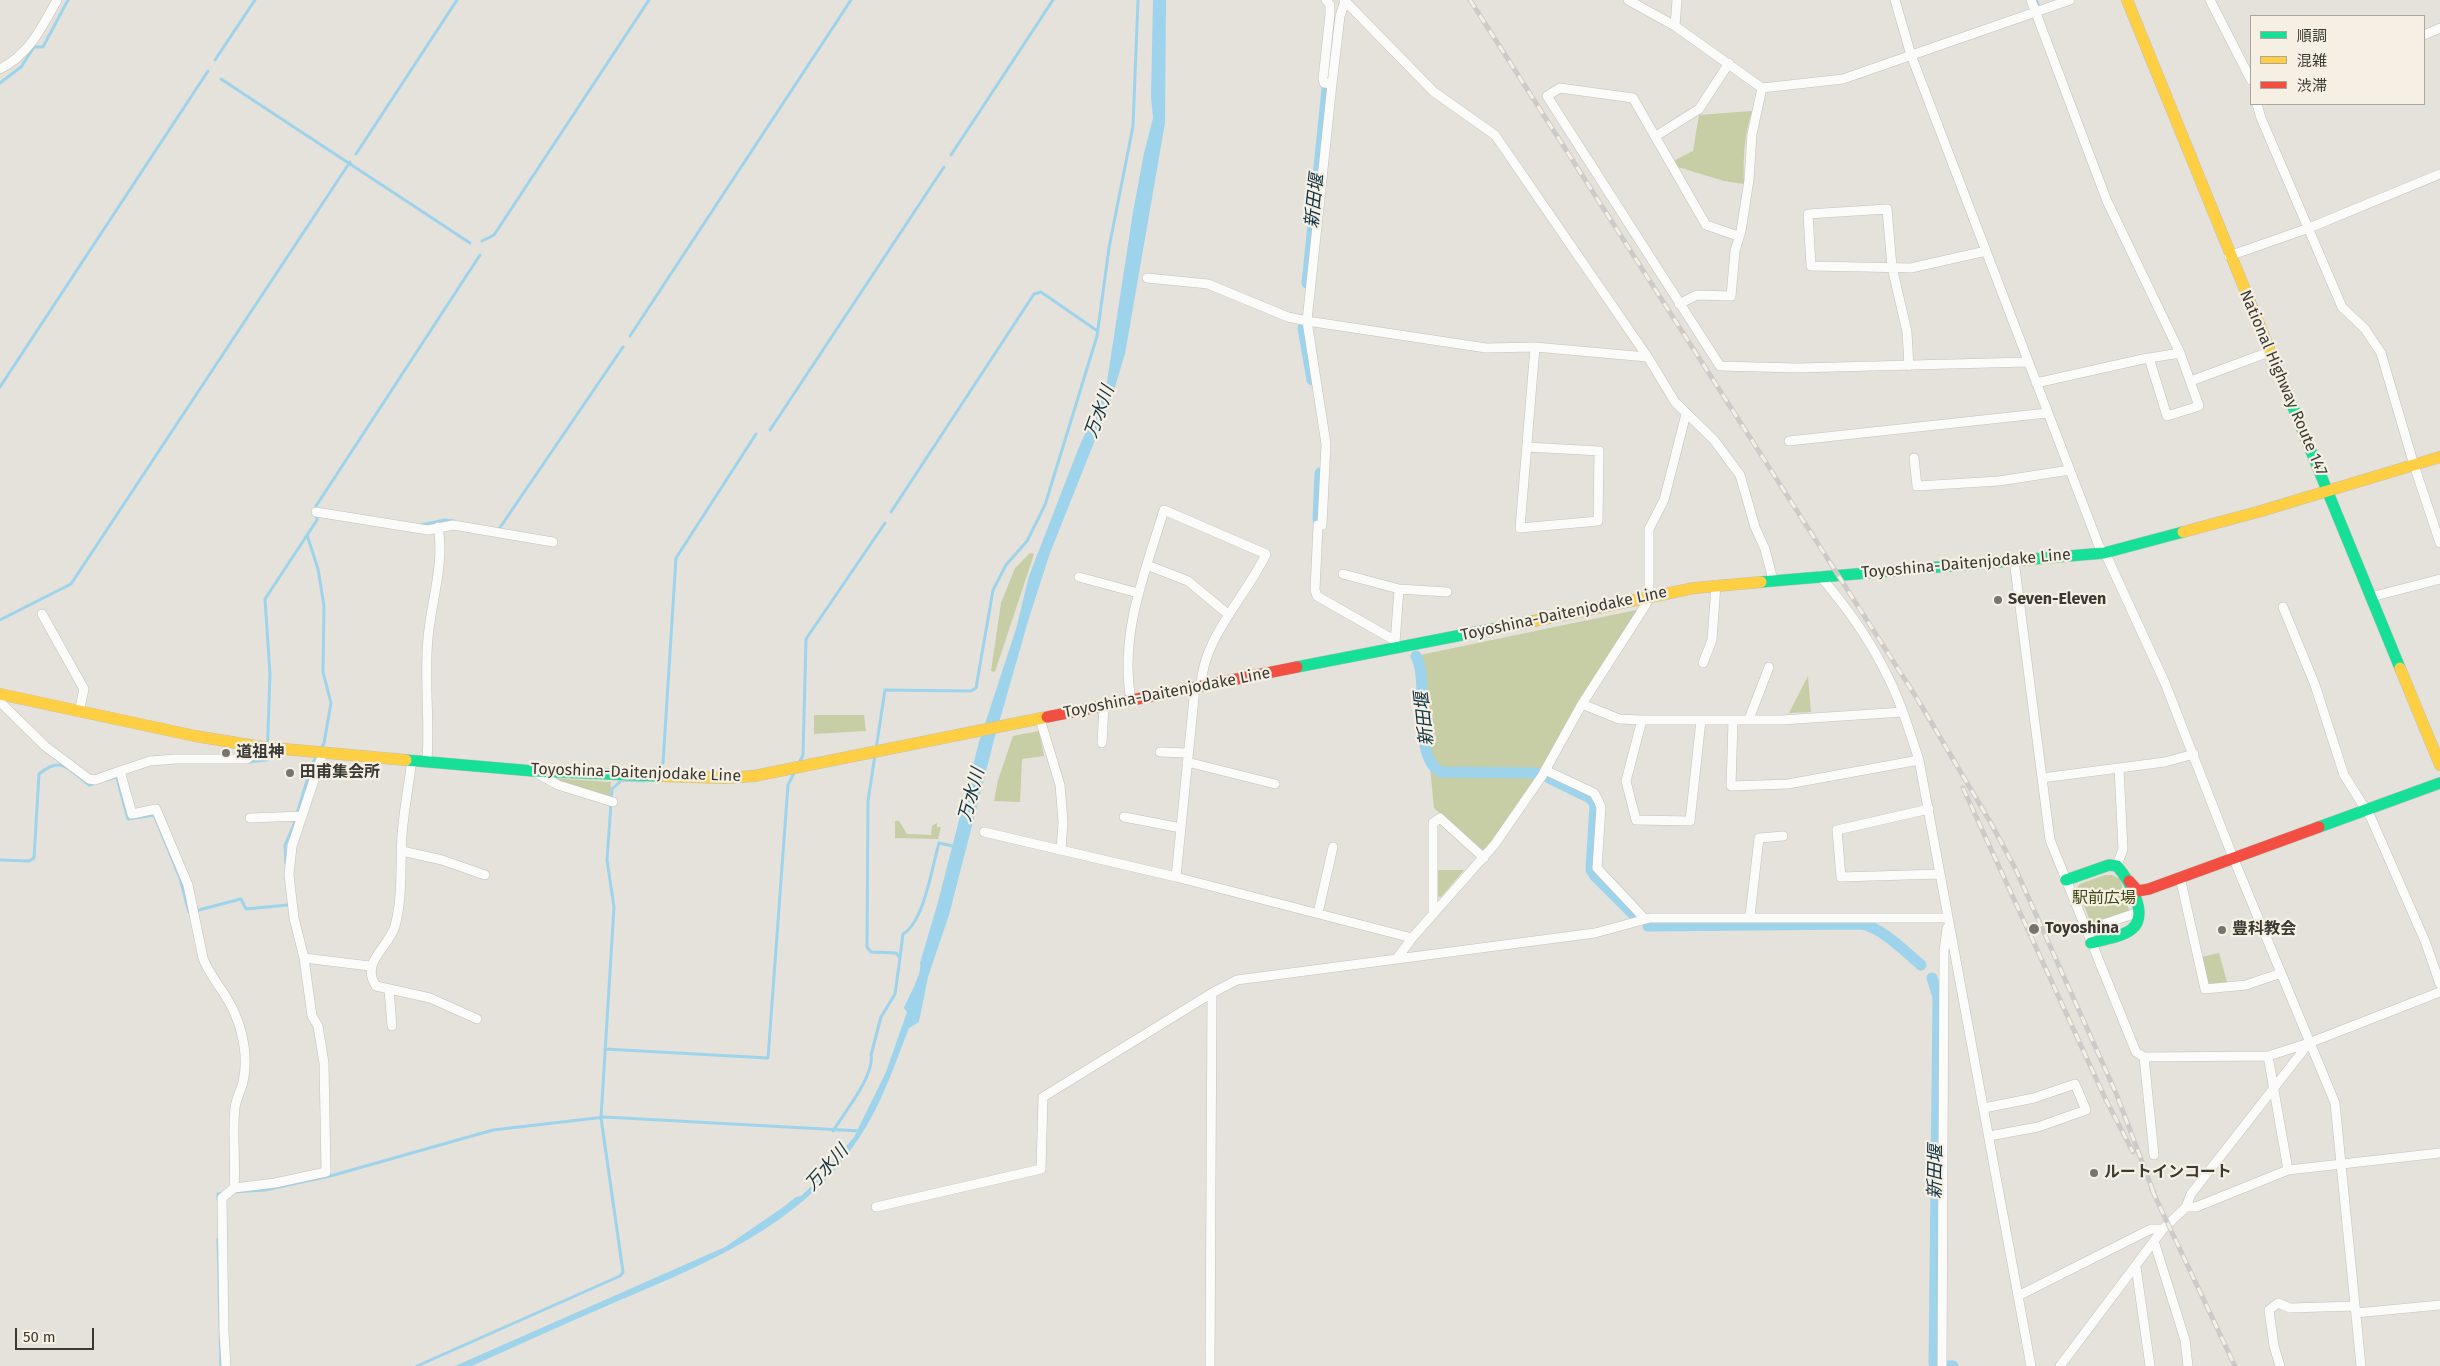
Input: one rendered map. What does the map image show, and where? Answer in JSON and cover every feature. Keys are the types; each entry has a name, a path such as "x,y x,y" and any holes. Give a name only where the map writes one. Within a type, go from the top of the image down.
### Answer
{"main road":[{"name":"National Highway Route 147","path":"2127,0 2269,352 2329,490 2440,765"},
{"name":"Toyoshina-Daitenjodake Line","path":"0,694 79,712 262,747 427,760 533,771 726,778 754,776 1131,701 1395,644 1716,585 2104,553 2440,458"},
{"path":"2066,880 2109,865 2117,866 2138,891 2149,889 2440,783"},
{"path":"2129,881 2139,912"},
{"path":"2091,943 2133,928 2138,922 2140,898 2149,889"}],"street":[{"path":"0,69 8,66 32,44 57,0"},
{"path":"1326,0 1330,5 1330,14 1323,79 1324,83 1332,84"},
{"path":"1628,0 1675,26 1762,88 1843,79 2070,0"},
{"path":"1675,26 1677,0"},
{"path":"1895,0 1911,56 2099,546 2104,553 2164,683 2335,1103 2360,1366"},
{"path":"2031,0 2107,201 2180,352 2199,406 2167,416 2149,358"},
{"path":"2210,0 2250,78"},
{"path":"1344,1 1340,16 1332,84 1307,321 1326,444 1322,525 1318,525 1314,590 1317,596 1395,644 1399,589"},
{"path":"1344,1 1434,92 1495,135 1647,357 1675,402 1714,440 1740,475 1755,527 1766,549 1773,580"},
{"path":"1330,14 1340,16"},
{"path":"2425,35 2440,28"},
{"path":"1656,136 1699,109 1729,63"},
{"path":"1738,236 1706,225 1633,98 1560,88 1547,96 1614,205 1720,366 1797,368 2028,362"},
{"path":"1680,304 1697,295 1731,296 1738,236 1741,231 1750,180 1752,134 1762,88"},
{"path":"2258,105 2261,118 2342,307 2365,329 2381,353 2414,465 2440,543"},
{"path":"2230,256 2309,228 2440,174"},
{"path":"1909,366 1907,332 1892,267 1887,209 1808,214 1811,266 1892,267 1911,268 1986,251"},
{"path":"1147,278 1208,284 1281,314 1307,321 1486,348 1535,347 1647,357"},
{"path":"1527,447 1599,451 1598,521 1520,528 1535,347"},
{"path":"2036,383 2180,352"},
{"path":"2191,381 2269,352"},
{"path":"1789,441 2047,413"},
{"path":"1398,958 1412,938 1484,858 1546,770 1582,704 1649,598 1649,529 1664,500 1686,414"},
{"path":"1914,458 1917,486 1999,481 2070,470"},
{"path":"1131,701 1128,676 1131,619 1164,510 1266,554 1258,571 1219,631 1201,671 1188,758 1176,877"},
{"path":"316,512 428,530 453,525 553,542"},
{"path":"427,760 428,638 438,567 440,536 438,528"},
{"path":"2014,560 2050,840 2136,1052 2144,1057 2268,1056 2440,992"},
{"path":"1147,565 1188,580 1229,615"},
{"path":"1343,574 1399,589 1447,592"},
{"path":"1079,576 1138,593"},
{"path":"1820,576 1854,620 1886,671 1903,712 1919,760 2020,1295 2031,1366"},
{"path":"2371,597 2440,579"},
{"path":"1703,663 1712,640 1716,585"},
{"path":"2283,607 2315,685 2344,775 2367,810 2425,941 2440,984"},
{"path":"42,614 84,688 79,712"},
{"path":"1749,719 1769,667"},
{"path":"0,702 45,746 89,780 150,761 176,758 247,758 262,747"},
{"path":"1582,704 1619,719 1642,720 1782,720 1903,712"},
{"path":"1102,743 1104,706"},
{"path":"1040,719 1060,785 1063,822 1062,850"},
{"path":"1642,720 1626,781 1636,820 1690,822 1702,720"},
{"path":"1733,721 1731,786 1788,784 1919,760"},
{"path":"226,1366 222,1198 234,1188 275,1183 326,1172 324,1063 318,1026 312,1016 304,958 294,918 289,875 292,846 323,752"},
{"path":"1160,752 1188,758 1275,784"},
{"path":"2042,778 2165,762 2194,754"},
{"path":"412,759 402,835 401,886 394,927 370,966 372,980 376,986 430,998 477,1019"},
{"path":"2117,866 2123,849 2119,768"},
{"path":"120,770 132,814 156,809 160,813 168,838 188,885 206,967 223,988 235,1013 242,1036 245,1064 243,1081 235,1106 234,1188"},
{"path":"1546,770 1594,794 1601,807 1596,868 1644,918"},
{"path":"533,771 558,784 614,802"},
{"path":"1928,810 1837,830 1841,877 1940,874"},
{"path":"250,818 302,816"},
{"path":"1124,817 1181,828"},
{"path":"1433,914 1433,823 1440,818 1484,858"},
{"path":"984,832 1176,877 1412,938"},
{"path":"1750,916 1759,838 1783,836"},
{"path":"1318,913 1333,847"},
{"path":"402,851 442,860 485,875"},
{"path":"2180,877 2205,989 2246,985 2281,973"},
{"path":"2086,930 2139,912"},
{"path":"876,1207 1041,1169 1043,1097 1212,993 1237,980 1595,933 1635,923 1644,918 1750,916 1948,918"},
{"path":"1942,1366 1944,951 1948,918"},
{"path":"304,958 370,966"},
{"path":"389,989 392,1026"},
{"path":"1210,1366 1212,993"},
{"path":"2060,1366 2136,1267 2162,1229 2186,1207 2191,1194 2309,1042"},
{"path":"2268,1056 2275,1085 2288,1170"},
{"path":"2144,1057 2154,1155"},
{"path":"1984,1108 2034,1098 2075,1084 2086,1110 2038,1127 1989,1136"},
{"path":"2186,1207 2196,1207 2288,1170 2440,1153"},
{"path":"2020,1295 2151,1229 2162,1229"},
{"path":"2154,1242 2185,1340 2188,1366"},
{"path":"2136,1267 2150,1366"},
{"path":"2280,1366 2274,1346 2269,1310 2278,1303 2290,1308 2355,1309 2440,1305"}],"green space":[{"path":"1752,111 1745,147 1744,184 1724,181 1678,167 1675,160 1693,151 1699,115"},
{"path":"1030,553 1034,554 995,672 991,671 1001,603 1015,568"},
{"path":"1641,609 1540,771 1485,852 1434,808 1425,716 1423,667 1420,655"},
{"path":"1808,676 1811,712 1789,713"},
{"path":"814,715 864,715 866,731 814,734"},
{"path":"1039,731 1044,756 1022,759 1020,802 994,801 998,780 1013,736"},
{"path":"552,778 611,782 610,798"},
{"path":"895,821 899,821 907,834 931,835 932,826 937,823 937,827 941,827 938,839 895,838"},
{"path":"1438,870 1464,870 1441,897 1437,896"},
{"name":"駅前広場","path":"2105,875 2112,875 2120,879 2129,910 2126,914 2095,924 2091,923 2077,888 2080,884"},
{"path":"2219,953 2227,982 2208,984 2202,957"}],"water":[{"name":"万水川","path":"1153,0 1166,0 1165,123 1125,354 1111,400 1050,553 1029,618 994,740 949,915 928,977 919,1022 909,1028 874,1112 859,1138 836,1169 809,1196 780,1219 748,1239 715,1258 681,1274 472,1366 455,1366 725,1247 796,1197 801,1196 815,1183 854,1137 886,1072 907,1012 904,1008 919,972 979,742 1016,629 1029,576 1079,447 1106,388 1133,212 1144,153 1153,118 1151,97"}],"waterway":[{"path":"0,83 21,67 34,47 43,47 68,0"},
{"path":"215,60 255,0"},
{"path":"356,154 457,0"},
{"path":"482,241 494,235 649,0"},
{"path":"630,336 851,0"},
{"path":"951,155 1053,0"},
{"path":"876,749 885,690 971,691 976,688 993,590 1006,565 1027,541 1045,505 1097,336 1109,248 1133,126 1138,0"},
{"path":"2036,0 2038,4"},
{"name":"新田堰","path":"1327,79 1334,20"},
{"path":"0,387 208,71"},
{"path":"221,79 470,243"},
{"name":"新田堰","path":"1307,283 1327,89"},
{"path":"0,620 71,584 350,162"},
{"path":"770,430 944,167"},
{"path":"248,762 267,760 270,674 265,599 317,520 316,506 480,255"},
{"path":"891,512 1034,294 1041,292 1096,330"},
{"name":"新田堰","path":"1303,328 1312,380"},
{"path":"499,529 623,347"},
{"path":"653,772 663,763 676,558 756,434"},
{"name":"新田堰","path":"1318,519 1320,473"},
{"path":"421,525 445,520 454,521"},
{"path":"799,763 803,755 806,639 885,523"},
{"path":"307,535 318,569 324,606 323,672 331,703 324,743 321,749"},
{"name":"新田堰","path":"1416,656 1422,683 1422,718 1426,751 1432,764 1441,772 1537,773"},
{"path":"286,864 285,845 293,827 312,764 318,754"},
{"path":"833,1131 858,1094 868,1073 881,1017 895,994 900,958 896,953 871,952 867,947 868,801 875,755"},
{"path":"0,860 29,861 34,858 39,774 47,768 60,765 70,770 89,785 96,783"},
{"path":"605,1049 768,1058 788,785 795,771"},
{"path":"106,780 119,776"},
{"path":"117,778 128,819 154,815 180,878 189,912"},
{"path":"417,1366 620,1276 623,1272 601,1118 614,907 607,860 612,789 622,780 644,781 647,778"},
{"name":"新田堰","path":"1549,778 1590,798 1595,804 1591,870 1634,915"},
{"path":"900,957 903,934 910,928 922,906 939,843 957,847"},
{"path":"195,911 241,899 246,909 288,905 288,903"},
{"name":"新田堰","path":"1648,926 1862,924 1886,936 1921,965"},
{"name":"新田堰","path":"1932,978 1938,997 1934,1363 1938,1364"},
{"path":"233,1192 265,1190 334,1175 493,1130 605,1117 860,1131"},
{"path":"218,1200 218,1194 225,1193"},
{"path":"218,1239 221,1366"},
{"name":"新田堰","path":"1946,1366 1953,1366"}],"railway":[{"path":"1470,0 1918,700 1992,825 2016,870 2116,1093 2155,1196"},
{"path":"1963,788 2105,1098 2133,1152"},
{"path":"2152,1190 2235,1366"}],"traffic: fast":[{"path":"2272,356 2400,668"},
{"path":"1761,582 2104,553 2183,532"},
{"path":"1297,667 1534,621"},
{"path":"406,760 533,771 659,776"},
{"path":"2319,827 2440,783"},
{"path":"2066,880 2109,865 2117,866 2127,879 2135,897 2139,915 2137,923 2132,929 2117,936 2091,943"}],"traffic: slow":[{"path":"2127,0 2272,356"},
{"path":"2183,532 2261,511 2440,457"},
{"path":"1534,621 1694,588 1761,582"},
{"path":"2400,668 2440,765"},
{"path":"0,694 195,736 262,747 406,760"},
{"path":"659,776 726,778 754,776 1047,717"}],"traffic: jam":[{"path":"1047,717 1297,667"},
{"path":"2129,881 2138,891 2149,889 2319,827"}],"place":[{"name":"Seven-Eleven","path":"1998,600"},
{"name":"道祖神","path":"226,753"},
{"name":"田甫集会所","path":"290,773"},
{"name":"Toyoshina","path":"2034,929"},
{"name":"豊科教会","path":"2222,930"},
{"name":"ルートインコート","path":"2094,1173"}]}
